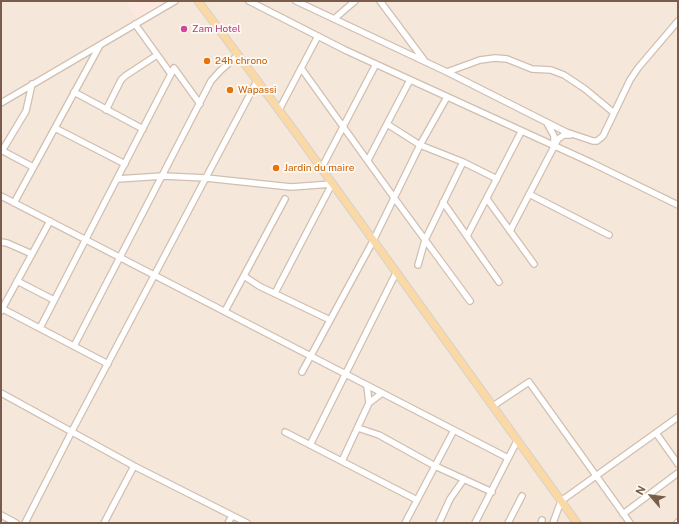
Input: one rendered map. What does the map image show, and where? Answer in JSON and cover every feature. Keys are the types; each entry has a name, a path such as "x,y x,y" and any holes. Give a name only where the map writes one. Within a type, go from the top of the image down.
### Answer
{"main road":[{"path":"198,1 279,110 577,523"}],"street":[{"path":"1,103 174,1"},
{"path":"249,1 447,98 678,205"},
{"path":"334,19 355,1"},
{"path":"380,1 426,62"},
{"path":"300,2 447,72 574,136 598,141 603,136 630,80 638,68 678,21"},
{"path":"136,24 171,74"},
{"path":"279,110 318,36"},
{"path":"14,203 99,46"},
{"path":"106,110 121,80 157,55"},
{"path":"74,346 216,74 238,55"},
{"path":"447,72 480,60 495,58 507,59 532,69 551,70 564,75 585,89 614,113"},
{"path":"321,169 376,64"},
{"path":"40,328 174,68 200,104"},
{"path":"301,68 470,301"},
{"path":"368,160 410,80"},
{"path":"25,523 257,81"},
{"path":"32,84 26,111 1,150 33,167"},
{"path":"74,92 143,129"},
{"path":"302,372 395,199 420,145 447,98"},
{"path":"546,122 554,136 554,147"},
{"path":"387,124 420,145 463,162 497,179"},
{"path":"55,128 125,164"},
{"path":"467,236 521,132"},
{"path":"510,231 558,139 562,136 574,136"},
{"path":"418,266 425,240 463,162"},
{"path":"117,178 163,176 206,178 291,187 332,184"},
{"path":"275,293 332,184"},
{"path":"529,194 609,235"},
{"path":"1,196 508,458"},
{"path":"225,311 285,199"},
{"path":"487,199 534,264"},
{"path":"443,202 499,282"},
{"path":"50,221 2,310 40,328 108,364"},
{"path":"1,242 8,243 32,254"},
{"path":"310,445 396,273"},
{"path":"244,276 259,286 302,308 330,320"},
{"path":"17,281 54,300"},
{"path":"493,406 529,382 630,523"},
{"path":"367,386 369,403"},
{"path":"342,461 369,403 382,392"},
{"path":"1,393 134,466 247,523"},
{"path":"553,523 561,501 678,417"},
{"path":"358,428 380,435 435,466 492,492"},
{"path":"405,523 454,430"},
{"path":"285,432 417,500"},
{"path":"656,433 678,464"},
{"path":"476,523 518,441"},
{"path":"104,523 134,466"},
{"path":"623,514 678,473"},
{"path":"439,523 450,499 464,479"},
{"path":"508,523 522,496"},
{"path":"1,516 16,523"},
{"path":"228,523 232,516"}],"shaded area":[{"path":"1,1 678,1 678,523 1,523"},
{"path":"125,1 168,1 138,19"}],"place":[{"name":"Zam Hotel","path":"184,29"},
{"name":"24h chrono","path":"207,61"},
{"name":"Wapassi","path":"230,90"},
{"name":"Jardin du maire","path":"276,168"}]}
